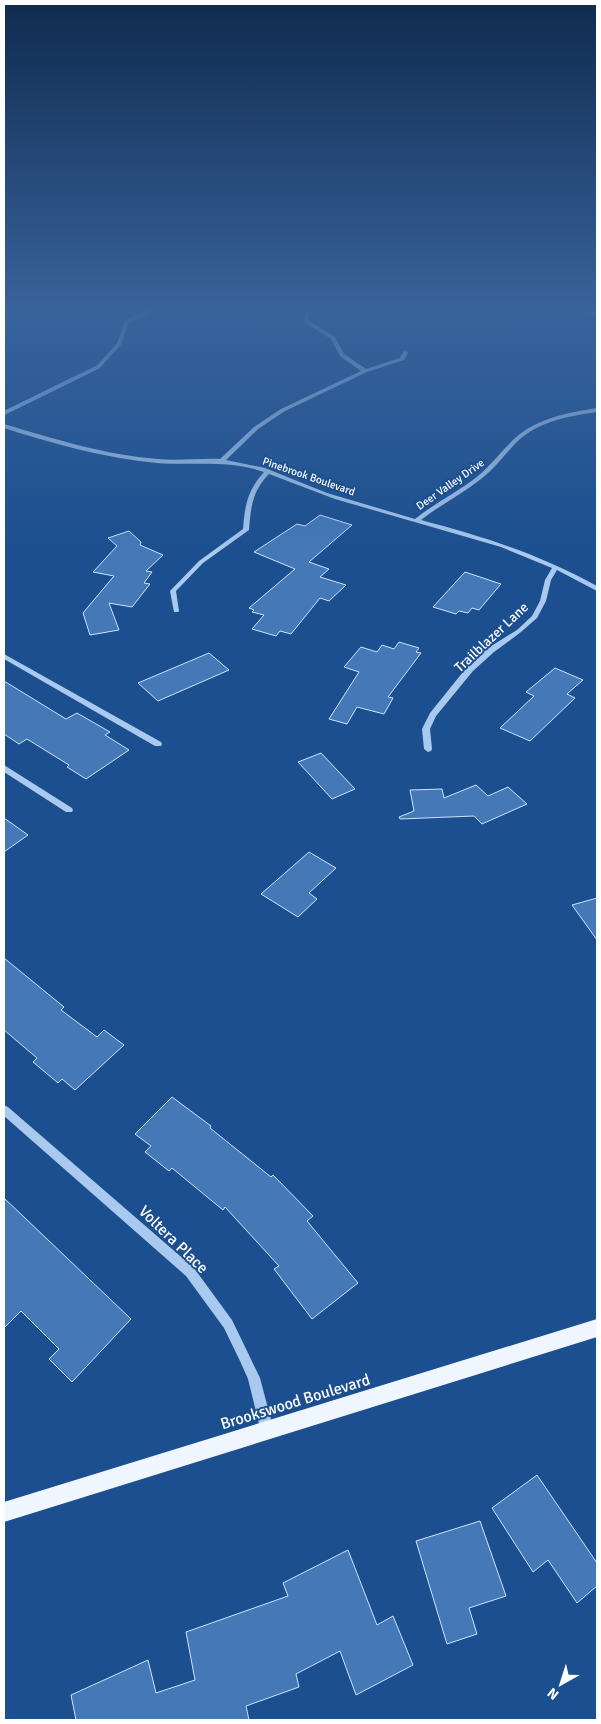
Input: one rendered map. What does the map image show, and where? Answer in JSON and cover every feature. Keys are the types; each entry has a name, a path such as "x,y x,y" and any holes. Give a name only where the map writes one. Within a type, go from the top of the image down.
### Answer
{"main road":[{"name":"Brookswood Boulevard","path":"4,1512 597,1328"}],"street":[{"path":"221,461 269,419 283,410 321,392"},
{"name":"Deer Valley Drive","path":"417,520 433,506 477,480 490,469 524,432 543,422 597,410"},
{"name":"Pinebrook Boulevard","path":"4,426 127,458 240,463 338,499 484,540 556,567 597,588"},
{"path":"176,611 173,591 201,562 246,530 250,496 257,482 267,472"},
{"name":"Trailblazer Lane","path":"428,749 426,730 433,716 470,670 491,650 519,631 535,617 543,601 548,580 556,567"},
{"path":"4,656 158,744"},
{"path":"4,768 69,810"},
{"name":"Voltera Place","path":"4,1110 190,1272 228,1324 244,1357 254,1378 267,1431"}],"building":[{"path":"320,515 352,525 309,562 329,569 320,577 346,585 329,601 320,598 291,634 280,631 276,636 252,629 264,615 252,612 254,610 249,608 295,569 254,552 297,524 305,526"},
{"path":"129,531 141,542 140,545 163,555 146,571 152,572 144,583 150,584 132,607 109,603 119,630 90,635 83,613 114,576 93,572 117,546 108,538"},
{"path":"465,572 501,584 479,610 472,608 468,613 459,611 456,614 433,607"},
{"path":"399,642 419,648 416,652 421,653 388,697 393,698 384,714 357,707 347,724 329,719 359,672 344,667 361,647 377,652 382,645 394,649"},
{"path":"209,653 229,670 158,701 138,683"},
{"path":"555,668 583,680 567,694 575,698 530,741 500,728 534,696 526,692"},
{"path":"4,681 66,719 77,713 110,732 105,735 129,750 86,779 67,767 69,765 27,739 19,744 4,734"},
{"path":"321,753 355,789 332,799 298,762"},
{"path":"476,785 488,796 508,787 527,804 482,824 474,816 400,819 399,817 414,811 410,790 442,789 444,798"},
{"path":"4,818 28,835 4,852"},
{"path":"309,852 336,868 309,893 317,899 298,917 261,894"},
{"path":"597,898 597,940 572,905"},
{"path":"4,958 64,1007 61,1010 97,1037 104,1030 124,1045 75,1090 62,1079 58,1083 33,1062 37,1058 4,1030"},
{"path":"172,1097 211,1126 210,1128 271,1177 273,1175 313,1216 307,1221 358,1283 312,1319 274,1269 279,1266 225,1207 223,1210 172,1168 169,1171 145,1152 151,1146 135,1134"},
{"path":"4,1198 131,1319 72,1382 49,1359 59,1349 21,1311 4,1328"},
{"path":"537,1475 597,1563 597,1586 577,1603 548,1560 533,1572 492,1508"},
{"path":"480,1521 506,1596 469,1608 477,1634 447,1644 416,1541"},
{"path":"348,1550 377,1625 393,1616 413,1665 356,1695 340,1651 296,1674 299,1687 246,1706 249,1720 76,1720 71,1695 148,1660 156,1693 195,1680 186,1632 288,1596 283,1583"}],"waterway":[{"path":"4,413 46,392"}]}
